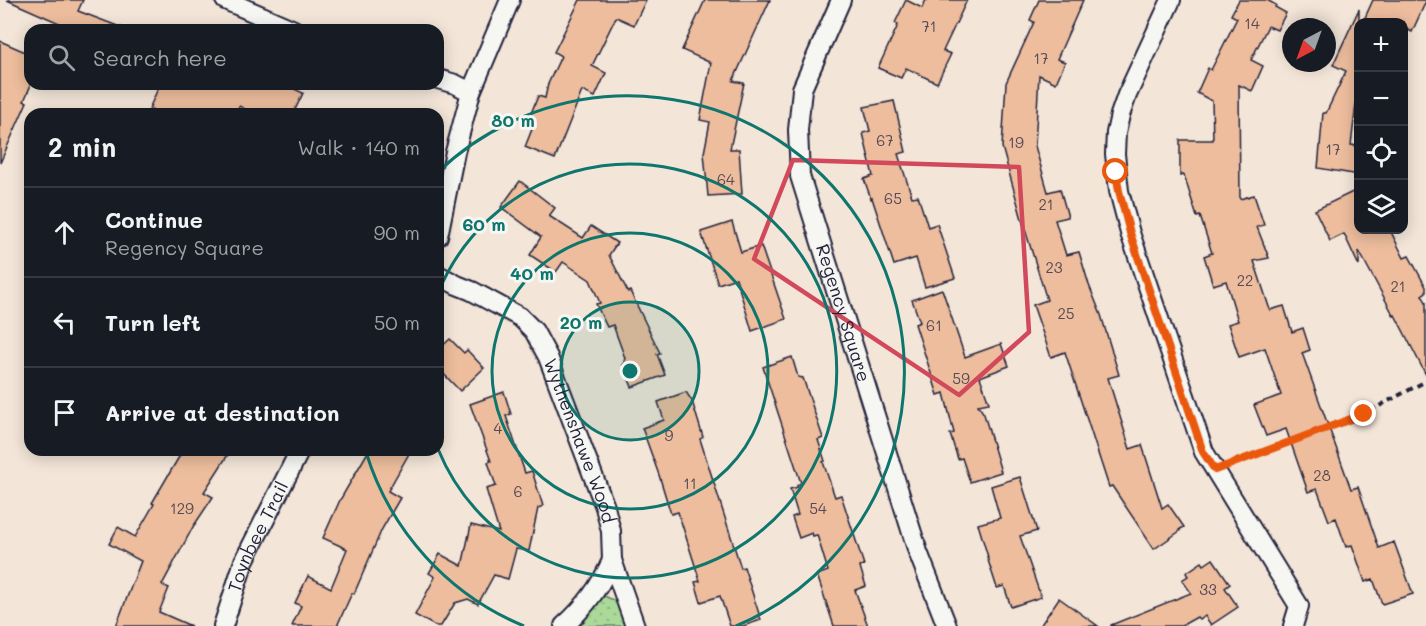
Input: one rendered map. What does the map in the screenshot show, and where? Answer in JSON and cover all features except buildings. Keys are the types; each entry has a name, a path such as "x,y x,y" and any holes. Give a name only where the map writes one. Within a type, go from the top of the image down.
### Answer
{"street":[{"path":"225,0 280,24"},
{"path":"444,206 471,92 510,0"},
{"name":"Regency Square","path":"841,0 802,89 798,130 800,176 918,552 947,626"},
{"path":"1171,0 1120,115 1116,133 1116,172 1119,191 1130,233 1203,452 1299,606 1293,626"},
{"path":"444,81 471,92"},
{"name":"Wythenshawe Wood","path":"444,278 520,317 534,331 548,357 604,507 610,531 612,560 635,626"},
{"name":"Toynbee Trail","path":"223,626 244,561 297,456"},
{"path":"564,626 592,597 612,560"}],"path":[{"path":"1215,470 1364,414 1426,381"}],"highlighted area":[{"path":"793,160 1019,167 1029,332 959,395 754,259"}],"green space":[{"path":"604,596 616,601 625,626 580,626"}],"route":[{"path":"1116,172 1130,233 1203,452 1215,470 1364,414"}]}
